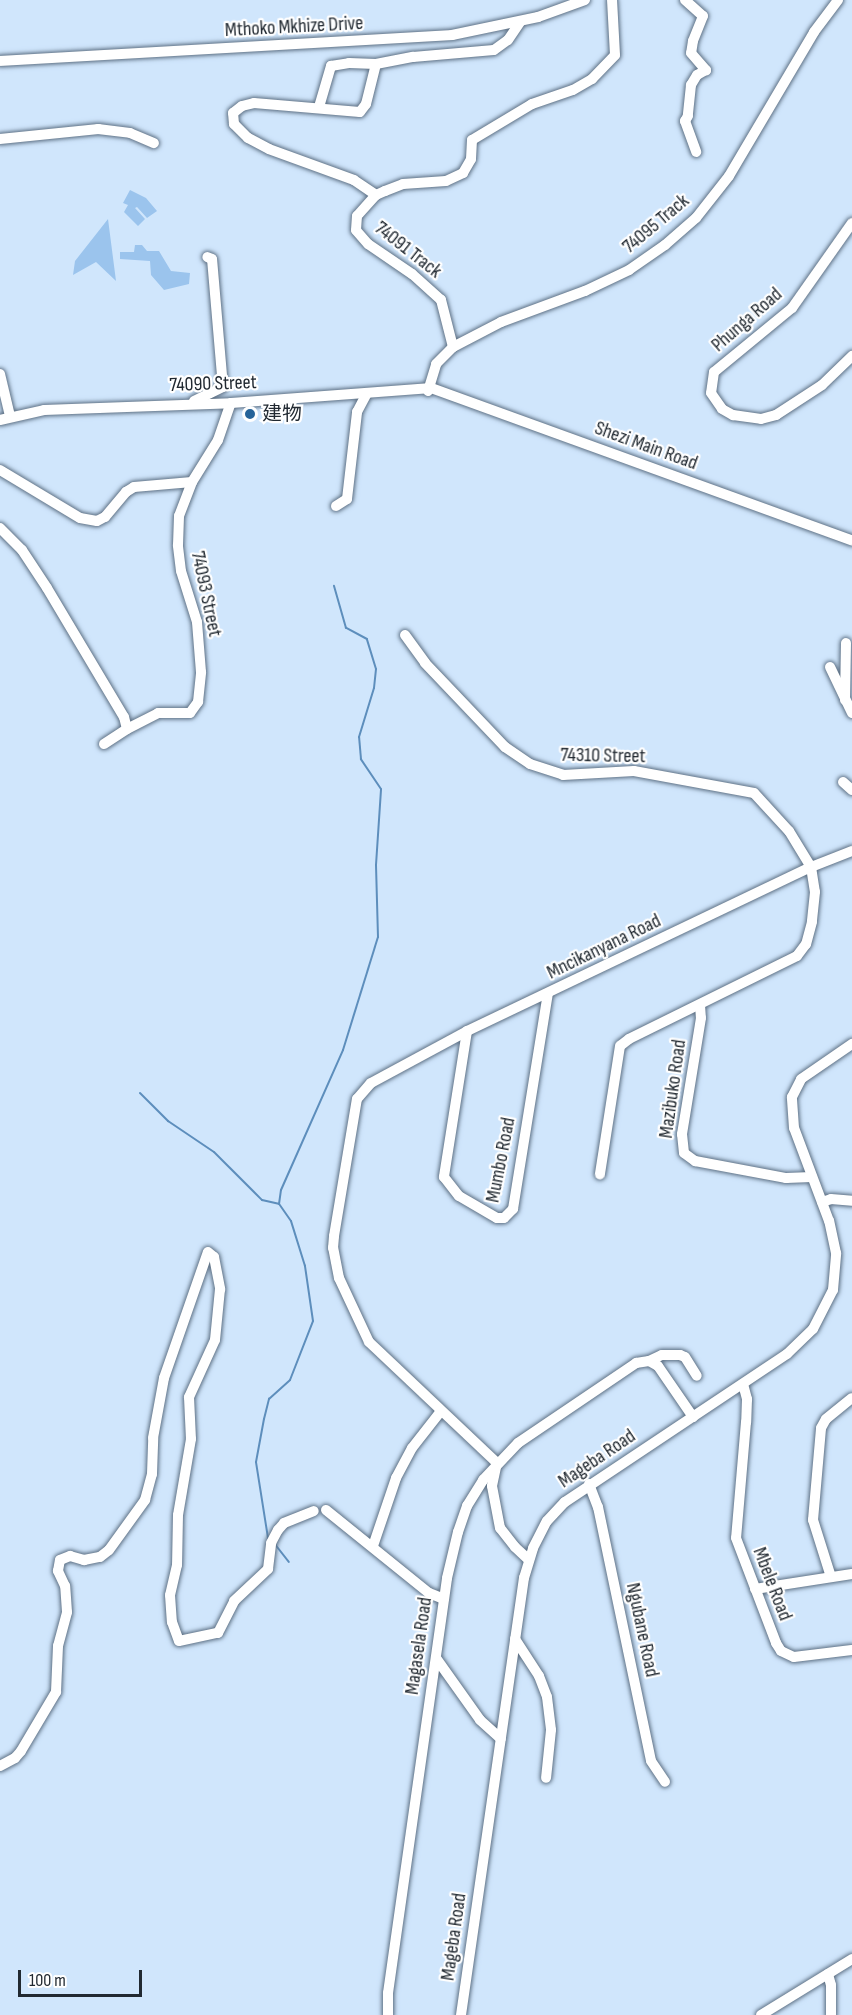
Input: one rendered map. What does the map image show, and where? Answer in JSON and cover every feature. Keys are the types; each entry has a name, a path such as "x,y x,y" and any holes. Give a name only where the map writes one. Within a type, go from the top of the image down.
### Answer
{"street":[{"name":"Mthoko Mkhize Drive","path":"0,61 452,35 521,21 585,0"},
{"name":"74091 Track","path":"453,347 438,297 412,274 368,244 356,230 357,216 376,195 403,184 446,181 463,173 471,159 470,143 532,104 583,85 612,60 616,49 612,0"},
{"path":"686,0 703,16 691,53 706,70 697,75 691,85 688,116 685,121 696,152"},
{"name":"74095 Track","path":"428,390 436,364 453,347 501,322 585,291 629,270 665,245 696,218 729,176 814,32 838,0"},
{"path":"319,107 331,66 349,63 376,64 413,57 494,50 508,40 521,21"},
{"path":"376,64 362,110 343,112 319,107 254,103 237,109 232,118 238,130 262,146 354,180 376,195"},
{"path":"0,139 98,129 130,133 154,143"},
{"name":"Phunga Road","path":"850,363 798,403 776,415 761,419 745,418 722,409 711,393 714,372 792,308 852,223"},
{"path":"191,403 223,387 212,259 207,257"},
{"path":"0,374 5,418"},
{"name":"Shezi Main Road","path":"428,390 431,388 454,396 852,540"},
{"name":"74090 Street","path":"5,418 44,410 231,403 428,390"},
{"path":"336,506 347,499 357,412 367,393"},
{"name":"74093 Street","path":"127,729 158,713 190,713 194,710 199,697 201,672 197,622 181,571 178,545 179,516 192,482 218,440 231,403"},
{"path":"0,470 80,518 97,520 105,517 126,492 134,487 192,482"},
{"path":"0,528 22,550 124,717 127,729 115,739 104,744"},
{"name":"74310 Street","path":"405,635 425,663 505,747 530,764 563,775 634,771 754,793 789,831 811,867"},
{"path":"845,700 846,643"},
{"path":"830,668 852,713"},
{"path":"600,1174 620,1047 629,1038 784,963 802,950 809,936 815,900 811,867 852,851"},
{"name":"Mncikanyana Road","path":"497,1462 376,1350 363,1334 339,1278 333,1248 357,1099 371,1083 467,1031 811,867"},
{"name":"Mumbo Road","path":"467,1031 444,1177 459,1196 497,1218 504,1218 513,1209 548,994"},
{"name":"Mazibuko Road","path":"700,1005 701,1018 682,1134 684,1153 695,1161 786,1178 812,1177"},
{"name":"Mageba Road","path":"461,2015 515,1639 529,1560 547,1521 565,1502 799,1345 824,1311 833,1290 837,1271 834,1236 794,1128 792,1097 801,1079 852,1044"},
{"path":"822,1202 831,1199 852,1201"},
{"path":"0,1766 17,1756 56,1692 58,1646 67,1612 65,1586 58,1571 60,1560 70,1556 90,1560 105,1554 141,1507 146,1495 152,1474 153,1438 164,1378 208,1251 214,1257 220,1289 215,1340 189,1397 191,1439 178,1515 177,1565 170,1595 172,1622 178,1641 218,1633 234,1601 268,1569 272,1539 284,1523 314,1511"},
{"path":"649,1360 662,1355 680,1355 685,1358 697,1376"},
{"path":"649,1360 658,1366 693,1417"},
{"name":"Magasela Road","path":"388,2015 388,1993 444,1599 458,1533 467,1506 497,1462 536,1429 636,1363 649,1360"},
{"name":"Mbele Road","path":"743,1384 746,1411 736,1538 776,1643 788,1655 802,1657 852,1650"},
{"path":"831,1577 813,1520 821,1428 826,1419 852,1398"},
{"path":"373,1546 396,1478 412,1448 441,1411"},
{"path":"497,1462 492,1487 500,1528 529,1560"},
{"name":"Ngubane Road","path":"589,1484 598,1507 651,1761 664,1782"},
{"path":"326,1510 429,1593 444,1599"},
{"path":"755,1589 852,1574"},
{"path":"515,1639 536,1670 547,1696 551,1725 546,1778"},
{"path":"436,1658 480,1720 501,1739"},
{"path":"761,2015 852,1959"},
{"path":"828,1974 832,2001 831,2015"}],"shaded area":[{"path":"130,190 146,198 157,211 147,218 137,207 135,208 145,219 138,226 124,212 128,205 123,203"},
{"path":"108,219 116,281 96,262 73,275 75,261"},
{"path":"135,245 142,245 147,251 159,251 171,271 190,273 189,284 164,290 151,275 150,261 120,259 120,252 134,252"}],"waterway":[{"path":"268,1538 256,1462 264,1419 269,1399 290,1380 313,1321 305,1266 291,1221 279,1204 281,1190 343,1050 378,937 376,865 381,789 361,759 359,737 374,688 376,669 367,639 346,628 334,586"},
{"path":"140,1093 168,1121 214,1152 262,1200 279,1204"},
{"path":"274,1543 289,1562"}],"place":[{"name":"建物","path":"250,414"}]}
